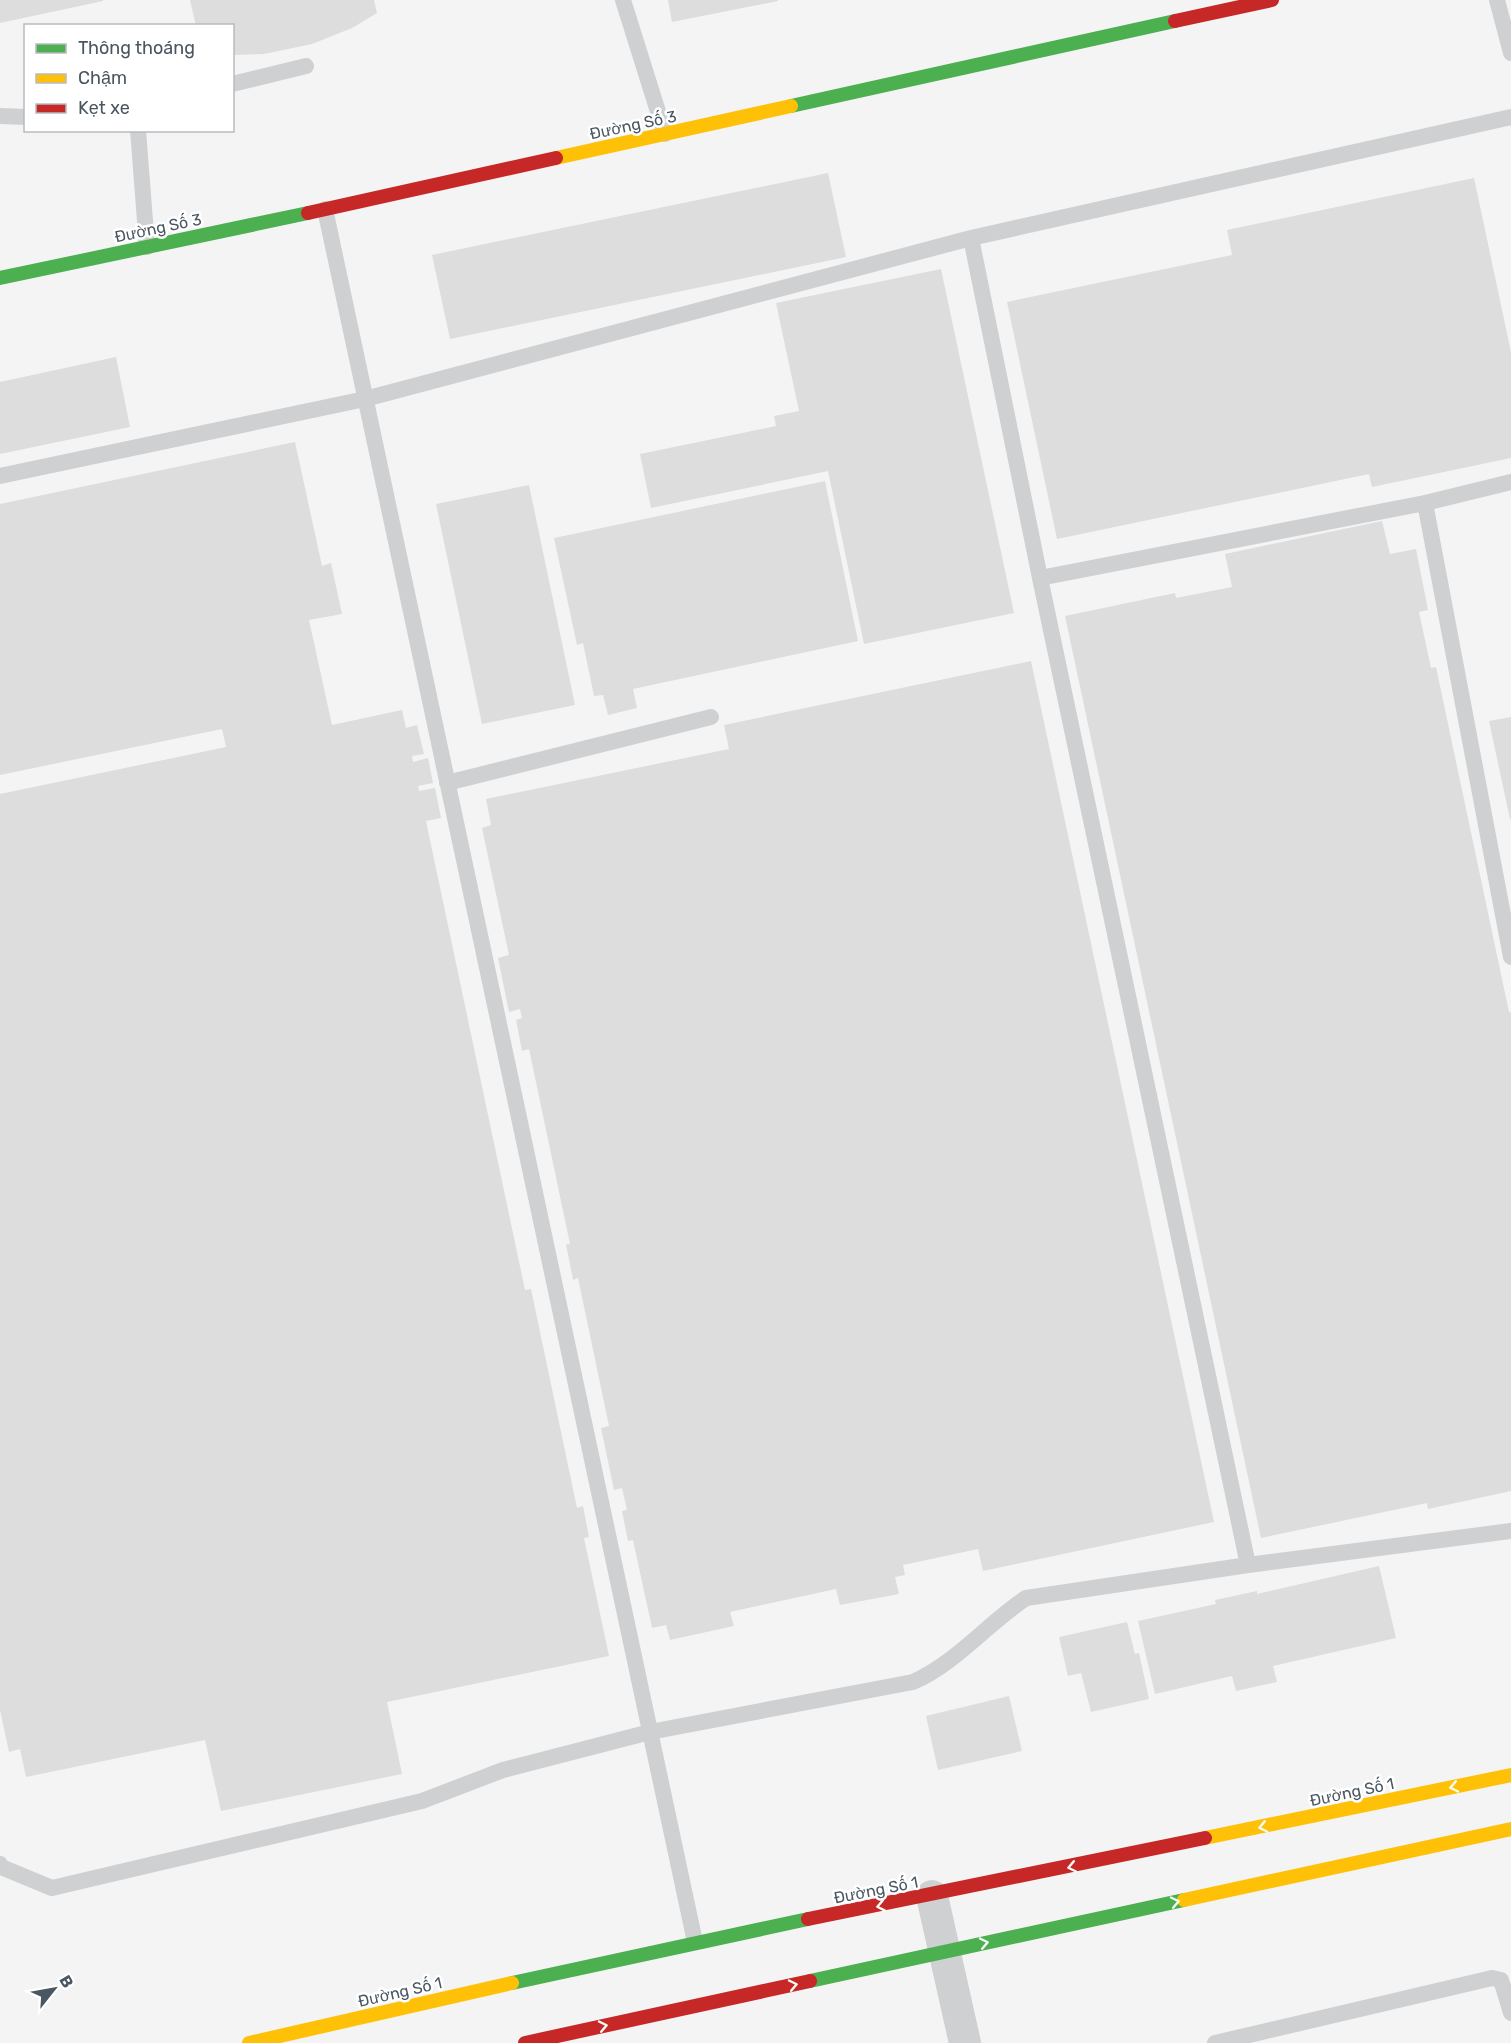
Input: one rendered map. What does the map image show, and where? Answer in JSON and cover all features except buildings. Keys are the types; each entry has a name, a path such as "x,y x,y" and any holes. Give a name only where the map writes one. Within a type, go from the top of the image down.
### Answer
{"street":[{"name":"Đường Số 3","path":"0,278 665,135 1272,0"},
{"name":"Đường Số 1","path":"249,2043 695,1942 932,1896 1511,1775"},
{"path":"525,2043 1511,1829"},
{"path":"932,1896 965,2043"}],"lane":[{"path":"623,0 665,135"},
{"path":"1497,0 1511,52"},
{"path":"234,84 306,66"},
{"path":"0,116 24,117"},
{"path":"0,476 365,399 971,237 1511,117"},
{"path":"138,132 147,247"},
{"path":"325,209 695,1942"},
{"path":"971,237 1040,578 1248,1565"},
{"path":"1040,578 1425,503 1511,482"},
{"path":"1425,503 1511,957"},
{"path":"447,783 711,717"},
{"path":"0,1864 1,1867 52,1888 422,1801 503,1770 650,1732 913,1682 934,1673 1001,1615 1026,1598 1248,1565 1511,1531"},
{"path":"1215,2043 1492,1978 1501,1980 1511,2013"}],"traffic: fast":[{"path":"791,106 1175,21"},
{"path":"0,278 308,213"},
{"path":"810,1981 1184,1900"},
{"path":"512,1983 808,1919"}],"traffic: slow":[{"path":"556,158 791,106"},
{"path":"1205,1838 1511,1775"},
{"path":"1184,1900 1511,1829"},
{"path":"249,2043 512,1983"}],"traffic: jam":[{"path":"1175,21 1272,0"},
{"path":"308,213 556,158"},
{"path":"808,1919 1205,1838"},
{"path":"525,2043 810,1981"}]}
